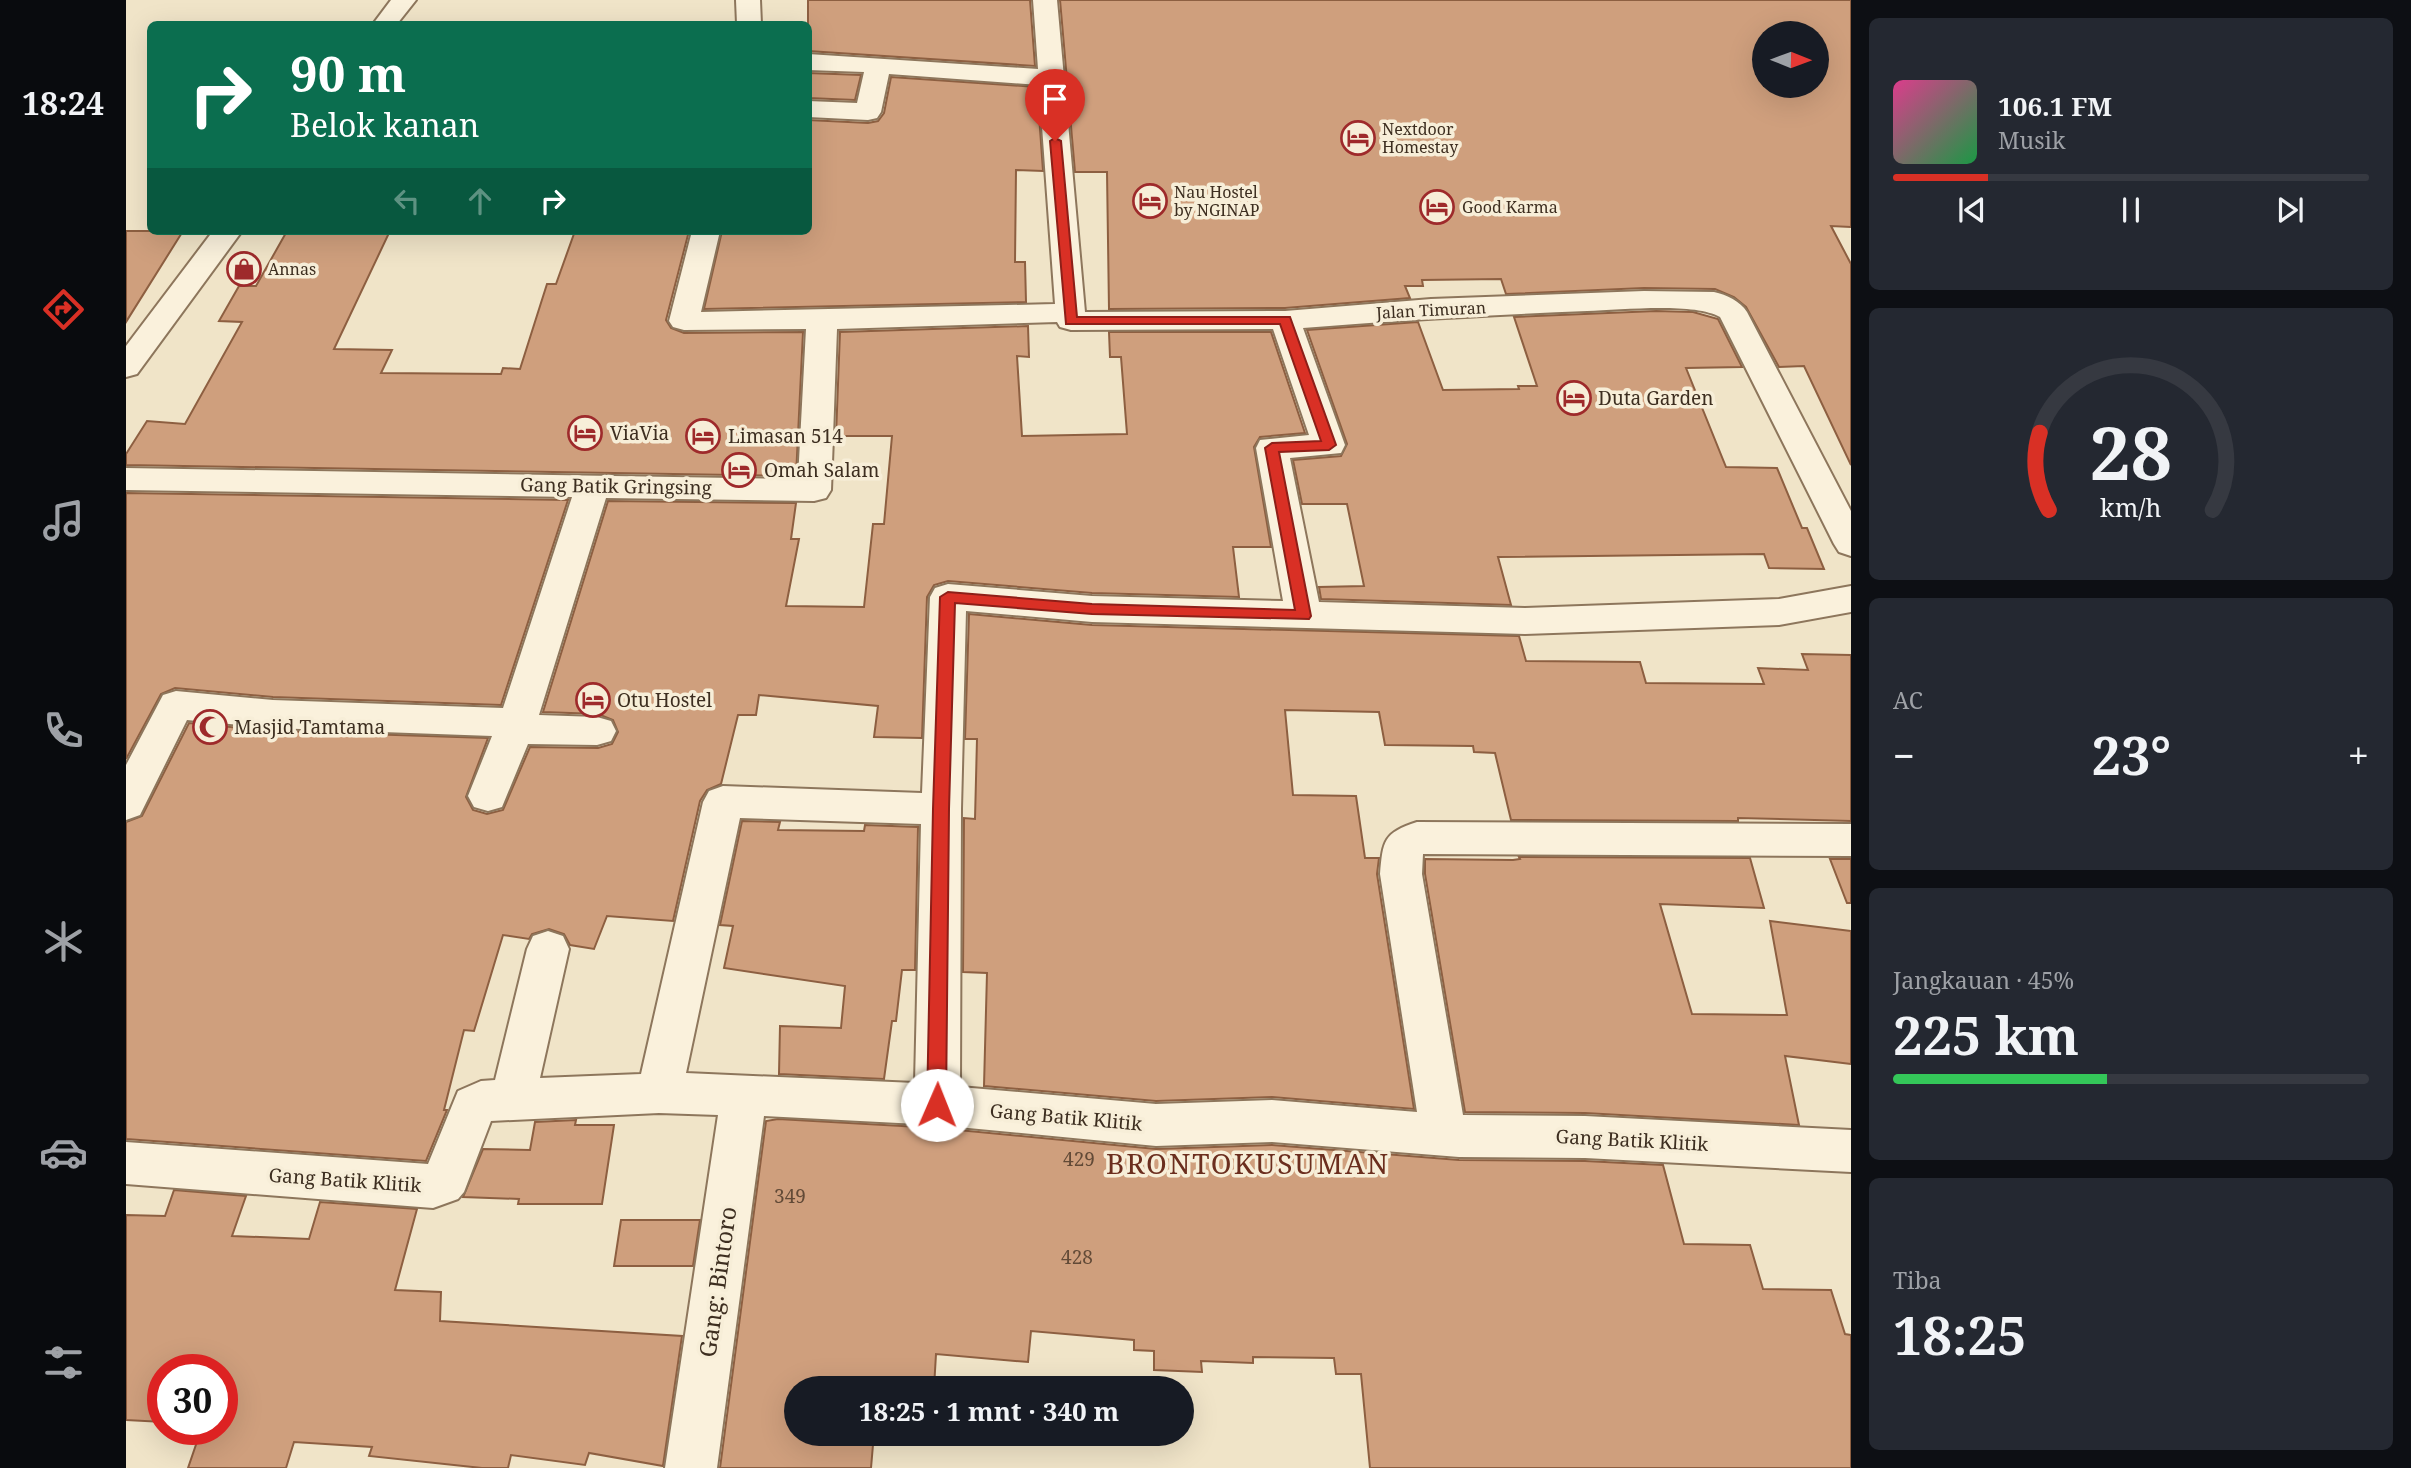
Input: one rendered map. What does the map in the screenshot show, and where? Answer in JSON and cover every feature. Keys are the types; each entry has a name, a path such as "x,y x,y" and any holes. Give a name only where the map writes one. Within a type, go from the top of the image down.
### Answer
{"street":[{"path":"387,21 404,0"},
{"path":"748,0 749,21"},
{"path":"705,235 684,321 1069,313 1045,0"},
{"path":"812,62 1050,78"},
{"path":"812,109 867,111 878,65"},
{"path":"126,367 225,235"},
{"name":"Jalan Timuran","path":"1069,313 1071,321 1285,320 1447,308 1644,300 1714,302 1732,312 1851,544"},
{"name":"Gang Batik Gringsing","path":"126,479 814,490 822,320"},
{"path":"1285,320 1329,445 1272,448 1304,616"},
{"path":"488,796 516,726 593,485"},
{"path":"937,1105 941,809 948,597 1092,609 1538,621 1779,612 1851,598"},
{"path":"126,804 176,705 273,714 597,731"},
{"path":"659,1093 723,802 941,809"},
{"path":"1443,1133 1401,874 1403,846 1417,838 1851,840"},
{"path":"513,1098 548,949"},
{"name":"Gang Batik Klitik","path":"126,1163 433,1186 441,1184 447,1177 474,1105 488,1099 659,1093 937,1105 1156,1125 1272,1121 1459,1136 1585,1137 1851,1151"},
{"name":"Gang: Bintoro","path":"691,1468 744,1095"}],"building":[{"path":"808,0 1030,0 1035,66 812,51 812,21 808,21"},
{"path":"1060,0 1851,0 1851,227 1831,226 1851,264 1851,465 1804,366 1779,367 1746,307 1734,297 1715,289 1644,288 1506,294 1501,279 1422,280 1423,286 1405,286 1410,298 1285,308 1109,309 1107,172 1075,172"},
{"path":"812,73 861,75 855,100 812,98"},
{"path":"891,77 1037,87 1043,171 1016,170 1015,262 1025,262 1026,302 704,309 721,235 812,235 812,120 868,123 878,121 884,113"},
{"path":"126,231 147,231 147,235 180,235 126,322"},
{"path":"285,235 388,235 334,349 392,350 381,373 501,374 503,368 520,369 547,284 556,284 574,235 688,235 666,320 671,328 684,333 803,332 796,476 126,465 126,454 147,421 185,424 242,322 219,321 239,286 256,286"},
{"path":"1693,312 1718,319 1742,367 1686,368 1726,467 1777,468 1802,528 1807,528 1824,569 1769,568 1764,554 1498,557 1511,605 1321,599 1319,587 1364,586 1347,504 1302,504 1293,460 1341,456 1347,444 1307,330 1418,322 1443,390 1519,389 1518,386 1537,386 1514,317"},
{"path":"1028,326 1029,357 1017,356 1022,436 1127,434 1121,357 1110,357 1109,332 1271,332 1305,433 1260,437 1254,447 1271,547 1233,547 1239,597 1092,593 948,581 934,585 927,597 922,738 874,737 878,706 759,695 756,715 738,715 721,784 707,790 700,801 673,921 607,916 594,949 570,945 564,934 549,929 532,934 529,939 503,935 474,1031 464,1030 444,1110 447,1110 426,1161 126,1139 126,822 142,816 189,723 273,731 488,738 466,797 473,810 487,814 503,810 530,747 598,748 612,744 618,732 613,720 598,714 543,712 608,501 796,503 791,539 799,539 786,606 864,607 873,524 884,524 892,436 836,436 840,332"},
{"path":"126,493 568,500 501,705 273,697 175,688 161,694 126,759"},
{"path":"969,614 1092,625 1519,636 1526,661 1640,662 1646,683 1764,684 1758,668 1808,670 1802,654 1851,655 1851,821 1738,818 1738,821 1511,820 1495,753 1474,752 1473,746 1385,745 1379,712 1285,710 1293,795 1356,796 1365,858 1379,858 1377,874 1414,1109 1272,1097 1156,1101 984,1086 987,973 963,972 964,818 975,819 977,739 965,739"},
{"path":"742,821 780,822 778,830 864,831 865,825 918,827 915,970 902,970 896,1021 892,1021 884,1079 779,1074 780,1026 841,1028 845,986 724,968 733,926 720,925"},
{"path":"1519,857 1750,858 1764,908 1660,904 1692,1014 1787,1015 1770,921 1851,931 1851,1064 1785,1056 1799,1125 1585,1113 1465,1112 1425,874 1425,859 1513,860 1520,859"},
{"path":"1830,859 1851,859 1851,903 1847,903"},
{"path":"778,1119 937,1128 1156,1149 1272,1145 1459,1160 1663,1165 1684,1244 1750,1245 1763,1289 1831,1290 1845,1334 1851,1335 1851,1468 1370,1468 1361,1374 1336,1374 1334,1358 1253,1357 1253,1363 1201,1361 1202,1372 1154,1370 1154,1351 1134,1350 1134,1340 1031,1331 1028,1362 936,1354 935,1376 784,1376 784,1446 873,1446 871,1468 720,1468 766,1121"},
{"path":"576,1120 575,1125 614,1125 602,1204 518,1204 519,1199 463,1197 483,1149 530,1150 535,1122"},
{"path":"174,1190 246,1196 232,1236 309,1239 320,1202 417,1209 395,1290 441,1292 440,1321 682,1336 663,1466 589,1453 585,1465 511,1455 508,1468 482,1468 369,1456 372,1447 294,1442 286,1468 188,1468 196,1445 238,1445 238,1354 147,1354 147,1421 126,1420 126,1215 165,1216"},
{"path":"621,1220 700,1220 693,1266 614,1266"}],"place":[{"name":"Nextdoor Homestay","path":"1358,138"},
{"name":"Nau Hostel by NGINAP","path":"1150,201"},
{"name":"Good Karma","path":"1437,207"},
{"name":"Annas","path":"244,269"},
{"name":"Duta Garden","path":"1574,398"},
{"name":"ViaVia","path":"585,433"},
{"name":"Limasan 514","path":"703,436"},
{"name":"Omah Salam","path":"739,470"},
{"name":"Otu Hostel","path":"593,700"},
{"name":"Masjid Tamtama","path":"210,727"}],"district":[{"name":"BRONTOKUSUMAN","path":"1248,1164"}],"route":[{"path":"937,1105 941,809 948,597 1092,609 1304,616 1272,448 1329,445 1285,320 1071,321 1055,141"}]}
